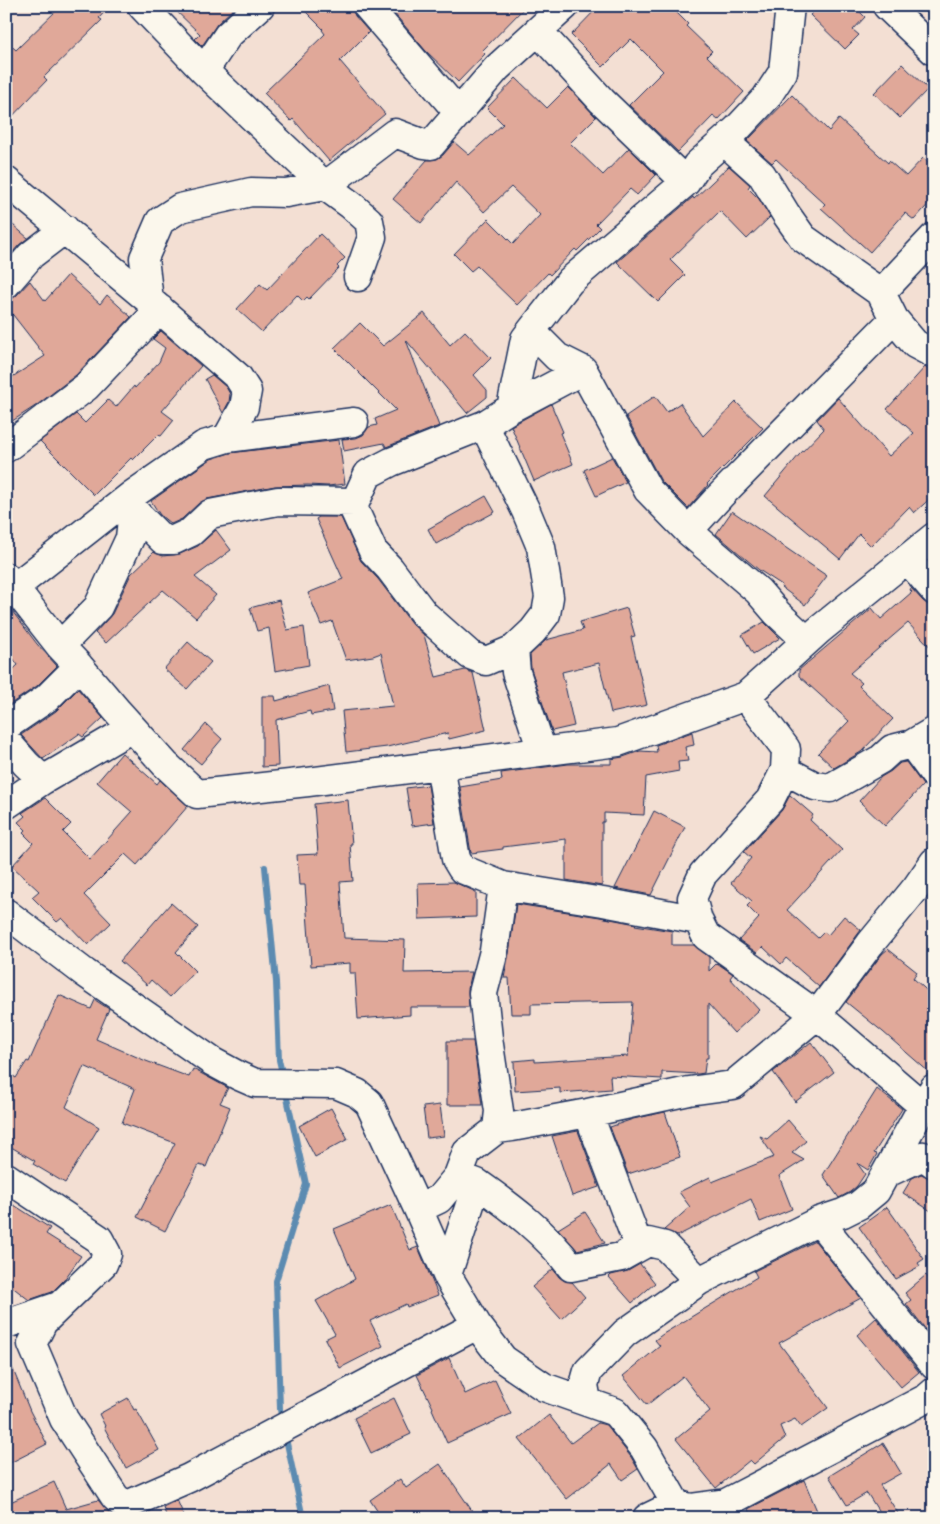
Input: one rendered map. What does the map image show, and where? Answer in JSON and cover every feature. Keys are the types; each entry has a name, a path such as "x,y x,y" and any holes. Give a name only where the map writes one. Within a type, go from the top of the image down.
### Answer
{"street":[{"path":"142,6 204,71 325,186 351,205 369,222 372,237 358,277"},
{"path":"204,71 228,35 260,6"},
{"path":"367,6 458,112"},
{"path":"154,304 144,258 160,221 180,208 251,192 286,193 325,186 395,133 431,145 497,68 565,6"},
{"path":"511,408 525,339 570,281 686,182 697,165 724,141 766,98 783,72 790,6"},
{"path":"887,6 934,51"},
{"path":"538,31 602,101 686,182"},
{"path":"724,141 762,175 803,238 882,293 894,319 915,344 934,354"},
{"path":"6,181 154,304 238,377 247,391 244,406 227,438"},
{"path":"6,284 31,255 65,229"},
{"path":"882,293 934,236"},
{"path":"6,448 86,387 154,304"},
{"path":"688,531 894,319"},
{"path":"531,331 557,357 583,370 648,490 688,531 758,590 777,613 806,641"},
{"path":"484,425 526,511 541,547 548,597 546,614 533,632 514,649 486,660 470,655 424,614 390,569 373,551 353,507 368,474 391,462 484,425 511,408 583,370"},
{"path":"10,581 20,583 132,502 204,444 227,438 354,422"},
{"path":"132,502 163,540 174,540 190,532 210,514 278,501 355,502"},
{"path":"60,646 98,607 130,538 132,502"},
{"path":"10,581 60,646 165,764 197,794 317,781 618,742 746,696 806,641 934,537"},
{"path":"907,559 934,590"},
{"path":"514,649 516,672 540,752"},
{"path":"6,726 47,698 79,666"},
{"path":"587,1401 584,1385 588,1371 625,1333 699,1282 819,1221 843,1214 859,1205 876,1191 928,1097 706,936 698,920 692,898 703,874 770,800 785,770 786,749 746,696"},
{"path":"6,805 43,780 132,728"},
{"path":"785,770 815,786 830,788 892,750 923,738 934,774"},
{"path":"6,741 43,780"},
{"path":"440,765 456,860 462,869 504,886 698,920"},
{"path":"446,1275 468,1179 468,1152 497,1129 512,1128 588,1113 689,1091 733,1085 817,1016 934,862"},
{"path":"497,1129 499,1111 483,993 494,951 504,886"},
{"path":"6,913 109,990 213,1062 239,1076 254,1083 336,1084 357,1093 369,1103 446,1275 477,1325 503,1359 544,1387 615,1412 644,1448 688,1510"},
{"path":"588,1113 639,1247"},
{"path":"887,1173 923,1156 934,1164"},
{"path":"6,1177 100,1239 106,1254 103,1264 43,1322 32,1344"},
{"path":"418,1209 439,1199 468,1179"},
{"path":"468,1179 519,1214 558,1249 571,1266 621,1257 648,1242 665,1246 699,1282"},
{"path":"819,1221 934,1365"},
{"path":"6,1325 58,1306"},
{"path":"6,1325 32,1344 64,1419 115,1497 125,1506 189,1478 477,1325"},
{"path":"647,1518 726,1503 930,1395 934,1372"}],"building":[{"path":"61,6 110,6 99,18 102,20 44,77 47,80 6,123 6,41 16,50"},
{"path":"171,6 236,6 217,24 202,46 195,39 200,34"},
{"path":"300,6 352,6 355,16 369,32 340,61 385,114 329,161 293,119 291,121 264,93 325,34 323,29"},
{"path":"388,6 526,6 482,51 485,54 458,82 425,50"},
{"path":"599,6 670,6 688,24 686,26 712,51 707,56 744,92 718,120 713,116 678,152 629,105 663,71 631,39 603,67 571,35"},
{"path":"818,6 854,6 865,17 853,30 859,35 845,49 810,15"},
{"path":"902,64 928,89 900,118 874,93"},
{"path":"516,78 547,108 568,87 596,117 570,143 603,175 629,148 656,175 637,195 630,189 596,224 600,228 577,251 575,249 550,275 548,273 517,305 477,266 471,271 454,254 488,219 513,244 540,215 511,187 484,212 456,182 421,223 393,199 427,160 437,159 443,155 454,142 469,155 503,124 487,108"},
{"path":"792,95 829,131 839,119 888,163 889,161 906,176 923,158 934,167 934,198 914,220 905,213 870,252 821,208 825,204 776,159 772,163 747,141"},
{"path":"729,166 750,185 748,188 759,199 770,217 747,239 720,211 670,260 685,275 658,302 617,262 693,197 694,199"},
{"path":"6,219 28,238 6,260"},
{"path":"320,234 345,258 337,266 339,268 309,299 307,297 303,301 297,295 262,332 237,309 260,284 267,290"},
{"path":"68,275 100,304 107,295 131,317 76,375 37,405 6,425 6,381 45,356 6,306 6,299 12,299 30,281 45,301"},
{"path":"424,313 450,345 465,331 491,358 474,375 487,390 487,397 467,413 406,340 439,426 386,447 384,443 344,451 342,439 356,438 363,435 369,427 377,425 375,419 396,410 334,348 360,323 383,346"},
{"path":"161,331 201,366 162,411 174,420 161,436 158,435 133,460 131,458 94,495 40,441 76,414 85,423 108,400 116,407 159,362 165,348 153,339"},
{"path":"925,367 934,375 934,495 914,513 909,507 871,546 859,534 840,559 765,496 799,455 824,429 817,420 838,398 889,456 914,433 887,409"},
{"path":"212,375 226,387 230,394 229,402 223,413 205,379"},
{"path":"655,396 667,412 680,403 703,436 736,402 763,428 707,484 688,508 661,481 626,416"},
{"path":"551,404 563,432 560,433 573,464 534,481 511,426"},
{"path":"339,440 345,484 328,486 275,486 207,499 199,503 182,519 171,524 160,515 151,501 211,459 230,453"},
{"path":"612,457 626,482 596,496 584,470"},
{"path":"486,496 495,512 436,544 428,529"},
{"path":"732,511 827,576 805,605 716,534"},
{"path":"319,517 341,517 361,561 378,579 412,624 424,635 436,677 465,670 473,673 486,730 449,739 448,733 387,747 346,752 342,711 393,706 381,653 346,660 332,621 321,625 308,593 343,579 316,519"},
{"path":"216,530 231,550 195,577 216,595 196,618 163,590 106,643 95,633 112,614 131,574 154,552 163,556 180,554 198,546"},
{"path":"911,588 928,605 934,605 934,651 908,623 850,673 862,683 859,686 893,719 861,752 834,768 818,753 849,721 799,676 799,670 872,608 881,619 912,592"},
{"path":"279,600 287,630 304,627 309,665 275,671 269,628 257,631 250,608"},
{"path":"6,603 37,644 57,666 37,686 6,707 6,676 18,665 6,649"},
{"path":"627,608 635,636 631,637 647,705 611,713 599,663 562,672 574,726 552,731 531,669 530,655 546,640 583,630 580,622"},
{"path":"764,622 780,638 753,654 742,635"},
{"path":"188,642 211,662 187,689 164,669"},
{"path":"329,686 333,711 311,715 310,711 276,720 278,766 262,767 262,696 275,696 276,701"},
{"path":"78,689 103,718 83,737 79,734 43,759 21,735 56,711"},
{"path":"206,724 222,739 201,764 184,750"},
{"path":"692,732 694,745 685,747 688,761 678,762 679,771 646,777 644,815 604,813 604,822 602,822 602,886 566,880 566,839 471,853 460,787 502,780 501,773 568,764 611,764 611,759 640,751 657,752 656,745"},
{"path":"122,753 157,784 160,780 188,806 137,865 125,854 84,895 111,923 88,945 62,918 57,922 32,897 39,891 12,866 33,843 23,833 26,830 18,822 25,816 22,813 45,798 71,824 63,832 90,859 132,812 97,782"},
{"path":"906,762 923,785 885,826 859,801 881,777 900,763"},
{"path":"428,785 434,823 412,826 406,788"},
{"path":"790,795 813,815 810,820 842,850 787,910 818,938 824,932 828,935 844,916 861,930 819,987 786,958 781,964 763,947 757,953 739,940 759,918 747,906 752,901 731,883 751,858 744,852 782,810"},
{"path":"348,800 353,881 340,882 344,938 405,940 404,973 472,972 468,989 469,1007 410,1007 410,1015 358,1019 355,973 350,973 350,963 311,966 305,885 299,885 297,855 318,854 314,804"},
{"path":"654,811 685,827 651,895 615,888"},
{"path":"454,882 476,892 476,917 419,919 418,883"},
{"path":"171,903 198,927 176,952 195,971 170,997 151,980 147,985 120,961"},
{"path":"516,904 600,917 672,931 672,945 694,945 709,957 709,971 717,963 733,974 730,978 759,1010 734,1033 708,1004 708,1058 706,1058 704,1073 662,1072 662,1079 610,1076 611,1089 560,1093 560,1088 515,1091 514,1061 535,1059 535,1062 628,1056 633,1002 531,1004 531,1014 511,1014 509,978 504,978"},
{"path":"888,949 917,972 913,978 934,997 934,1072 930,1073 846,1002 882,954"},
{"path":"59,995 91,1009 95,1000 109,1009 96,1039 189,1077 193,1069 228,1088 220,1103 230,1107 206,1167 199,1165 165,1231 137,1217 175,1143 122,1123 135,1089 84,1066 66,1107 99,1127 65,1183 33,1164 35,1161 6,1144 6,1071 16,1078 27,1061 29,1062"},
{"path":"447,1041 473,1041 482,1105 447,1105"},
{"path":"811,1042 834,1072 795,1102 773,1072"},
{"path":"877,1089 902,1109 874,1153 877,1154 868,1170 857,1163 865,1174 857,1186 839,1198 823,1175"},
{"path":"440,1105 444,1136 427,1138 423,1107"},
{"path":"331,1108 348,1139 315,1157 299,1126"},
{"path":"665,1112 680,1157 628,1174 610,1127 633,1119"},
{"path":"788,1120 806,1141 792,1153 804,1160 779,1176 792,1209 760,1222 751,1199 677,1236 664,1230 690,1207 679,1192 710,1177 712,1182 774,1157 760,1136 767,1139"},
{"path":"578,1131 599,1187 572,1196 552,1136"},
{"path":"921,1174 934,1179 934,1213 903,1193 912,1178"},
{"path":"14,1205 50,1228 46,1234 81,1256 64,1280 52,1292 29,1300 6,1282 6,1217"},
{"path":"391,1205 410,1250 418,1247 438,1295 407,1307 406,1304 370,1321 383,1346 340,1368 325,1339 335,1334 316,1301 355,1279 334,1229"},
{"path":"887,1207 924,1259 918,1263 920,1266 896,1279 859,1227"},
{"path":"585,1212 605,1243 577,1250 558,1229"},
{"path":"815,1241 861,1298 779,1343 828,1408 801,1427 795,1419 780,1426 785,1438 754,1464 750,1460 716,1488 676,1439 710,1411 683,1376 647,1405 623,1376 660,1346 655,1340 663,1334 757,1277 754,1271"},
{"path":"640,1264 655,1283 632,1303 609,1277 628,1271"},
{"path":"553,1269 559,1277 565,1281 572,1282 585,1297 561,1319 532,1287"},
{"path":"926,1275 934,1285 934,1326 927,1331 906,1304 911,1300 905,1293"},
{"path":"876,1318 919,1372 901,1387 857,1335"},
{"path":"7,1355 30,1411 47,1444 6,1465"},
{"path":"449,1358 465,1394 495,1380 511,1414 447,1443 417,1375"},
{"path":"128,1398 159,1450 126,1468 99,1414"},
{"path":"394,1398 411,1434 371,1453 354,1418"},
{"path":"549,1415 571,1443 598,1423 606,1425 638,1469 622,1480 611,1464 567,1499 519,1439"},
{"path":"883,1443 901,1473 880,1485 901,1518 883,1518 867,1493 847,1505 829,1476"},
{"path":"440,1464 477,1518 382,1518 370,1500 400,1479 406,1488"},
{"path":"804,1480 820,1518 752,1518 748,1509"},
{"path":"54,1482 66,1509 98,1500 114,1518 6,1518 6,1504"},
{"path":"177,1500 185,1518 167,1518 163,1507"}],"waterway":[{"path":"265,867 276,982 279,1060 283,1077"},
{"path":"282,1422 276,1281 306,1184 285,1089"},
{"path":"285,1434 303,1518"}]}
